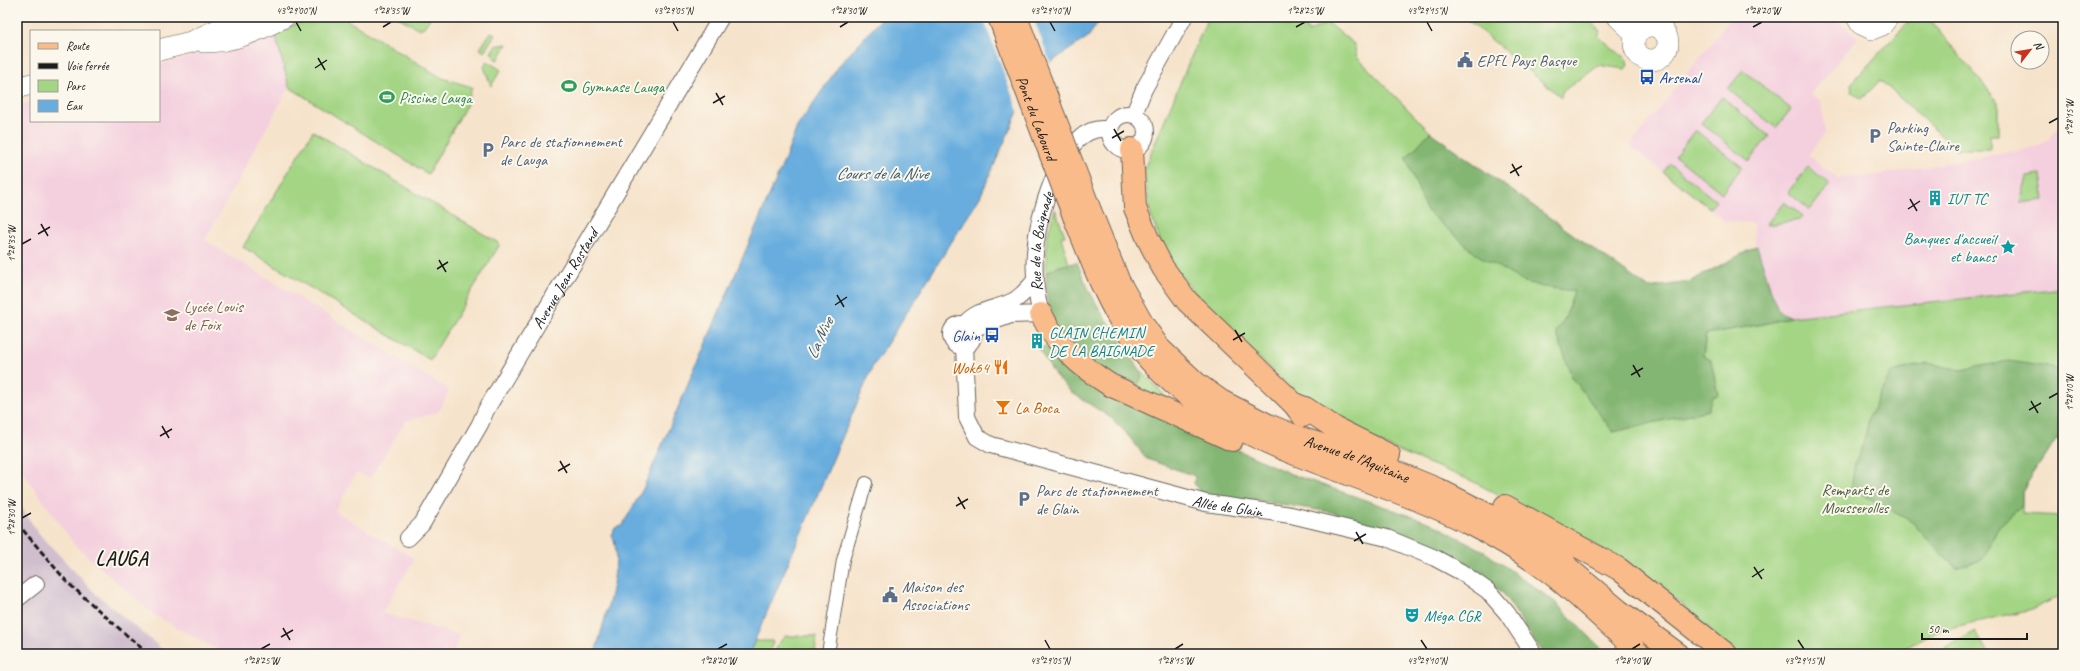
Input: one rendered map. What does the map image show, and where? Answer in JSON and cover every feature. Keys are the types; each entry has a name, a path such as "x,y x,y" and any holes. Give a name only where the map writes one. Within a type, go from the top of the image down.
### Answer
{"main road":[{"name":"Pont du Labourd","path":"999,17 1083,216"},
{"name":"Pont du Labourd","path":"1016,17 1083,216"},
{"path":"1132,150 1135,208 1148,239 1163,268 1187,302 1294,404 1300,414 1331,436 1351,446 1359,457"},
{"name":"Avenue de l'Aquitaine","path":"1083,216 1110,262 1130,302 1160,349 1180,369 1220,401 1246,415 1297,437 1359,457 1469,504 1531,538 1561,557 1568,568 1618,610 1678,654"},
{"name":"Avenue de l'Aquitaine","path":"1083,216 1098,276 1111,304 1128,333 1159,372 1201,407 1226,422 1273,446 1404,496 1468,523 1518,551 1557,579 1628,642 1639,654"},
{"path":"1040,314 1069,355 1110,384 1247,448 1278,458 1313,461"},
{"path":"1294,404 1305,408 1335,428 1376,449 1505,506 1619,569 1672,609 1726,654"},
{"path":"1561,557 1582,567 1610,572 1629,578"}],"street":[{"path":"191,42 226,41 244,37 284,17"},
{"name":"Avenue Jean Rostand","path":"408,538 422,524 480,424 486,410 721,17"},
{"path":"1134,114 1144,89 1184,17"},
{"path":"1618,17 1636,34"},
{"path":"1857,17 1861,24 1872,29 1882,25 1888,17"},
{"path":"160,50 191,42 240,19"},
{"path":"1667,24 1667,48 1659,58 1646,60 1636,52 1634,40 1636,34 1648,26 1658,27 1667,24"},
{"path":"17,88 30,84"},
{"path":"1123,114 1134,114 1143,122 1146,133 1142,144 1132,150 1120,148 1112,141 1109,130 1113,120 1123,114"},
{"name":"Rue de la Baignade","path":"1040,314 1036,280 1036,245 1042,209 1064,156 1075,142 1094,131 1103,129 1109,130"},
{"path":"1036,280 1023,294 1014,300 970,317 968,326 1011,315 1040,314"},
{"name":"Allée de Glain","path":"968,326 956,325 951,332 955,343 964,346 966,360 967,417 977,437 991,445 1206,503 1290,515 1387,538 1435,558 1461,572 1488,591 1507,613 1534,654"},
{"path":"829,647 843,560 866,483"},
{"path":"17,600 36,584"}],"shaded area":[{"path":"1732,17 1833,17 1858,37 1811,94 1821,102 1825,133 1808,155 1837,178 1871,176 2034,148 2050,139 2055,131 2063,126 2063,288 1805,317 1790,317 1779,311 1763,270 1755,239 1753,223 1725,221 1630,146"},
{"name":"Lycée Louis de Foix","path":"275,33 289,87 205,240 449,390 439,412 406,421 370,478 356,473 335,511 414,559 382,613 459,635 453,654 225,654 154,615 74,544 17,464 17,106 30,102 30,122 160,122 160,65"},
{"path":"17,501 39,534 97,595 168,654 17,654"}],"green space":[{"name":"Piscine Lauga","path":"312,17 342,17 442,78 472,87 466,106 428,174 289,87 275,33"},
{"path":"398,17 431,17 424,27 419,29"},
{"name":"Remparts de Mousserolles","path":"1208,17 1301,17 1309,32 1327,22 1354,44 1357,57 1430,132 1428,135 1601,283 1613,432 1708,410 1712,397 1718,395 1703,356 1706,334 1769,323 1790,317 2063,288 2063,439 2056,439 2022,491 2022,514 2063,516 2063,594 2032,609 1941,630 1893,654 1736,654 1683,605 1655,584 1580,535 1563,529 1474,482 1387,446 1350,428 1293,390 1228,329 1193,291 1168,260 1150,213 1144,169"},
{"path":"1464,17 1584,17 1601,31 1598,36 1626,59 1628,65 1625,69 1598,65 1562,92 1561,97"},
{"path":"1912,17 1928,17 1998,102 1998,135 1990,135 1990,149 1956,149 1880,80 1862,99 1852,92 1851,84"},
{"path":"491,32 495,34 484,52 480,49"},
{"path":"507,44 498,60 494,58 495,55 491,53 495,46"},
{"path":"487,61 501,70 491,86 484,66"},
{"path":"1743,70 1791,109 1776,128 1728,89"},
{"path":"1722,97 1769,136 1749,161 1701,123"},
{"path":"1695,130 1742,167 1722,193 1675,156"},
{"path":"313,131 500,244 430,360 243,247"},
{"path":"1430,132 1648,288 1689,282 1757,246 1774,300 1779,311 1790,317 1769,323 1706,334 1703,356 1711,360 1718,395 1712,397 1708,410 1613,432 1572,377 1556,332 1566,316 1574,291 1543,287 1522,281 1476,254 1426,210 1406,158"},
{"path":"1670,164 1716,201 1710,208 1663,172"},
{"path":"1808,167 1830,184 1810,210 1788,192"},
{"path":"2041,175 2045,200 2020,203 2027,177"},
{"path":"1784,202 1803,216 1800,220 1766,225"},
{"path":"1055,209 1065,236 1061,237 1069,264 1056,267 1046,273 1047,237"},
{"path":"1077,262 1097,305 1141,371 1141,378 1135,390 1085,358 1073,347 1054,323 1048,306 1046,273 1056,267"},
{"path":"1049,343 1123,398 1291,474 1431,523 1482,550 1555,602 1607,654 1543,654 1503,593 1469,569 1422,544 1331,512 1254,500 1202,495 1194,483 1195,476 1147,459 1126,433 1111,418 1071,392 1055,375 1039,350"},
{"path":"2008,361 2063,369 2063,439 2056,439 2022,491 2022,506 1999,526 1983,559 1957,568 1940,553 1912,522 1851,488 1855,464 1865,439 1869,417 1891,372 1928,363 1961,370"},
{"path":"1141,371 1175,406 1135,390 1141,378"},
{"path":"1976,631 1988,654 1934,654"},
{"path":"785,636 817,636 815,653 775,653 778,644"},
{"path":"755,641 772,641 773,643 767,652 761,654 749,653"}],"water":[{"name":"Cours de la Nive","path":"883,17 1102,17 1088,37 1035,73 980,197 873,366 749,654 595,654 607,611 614,577 616,561 615,546 612,535 615,528 622,526 643,489 785,159 797,127 841,63"}],"pier":[{"path":"983,17 1033,17 1051,64 1037,74 1019,114"}],"railway":[{"path":"17,523 68,583 148,654"}],"place":[{"name":"EPFL Pays Basque","path":"1465,60"},
{"name":"Arsenal","path":"1647,77"},
{"name":"Gymnase Lauga","path":"569,86"},
{"name":"Piscine Lauga","path":"387,97"},
{"name":"Parking Sainte-Claire","path":"1875,136"},
{"name":"Parc de stationnement de Lauga","path":"488,150"},
{"name":"IUT TC","path":"1935,198"},
{"name":"Banques d'accueil et bancs","path":"2008,247"},
{"name":"Lycée Louis de Foix","path":"172,315"},
{"name":"Glain","path":"992,335"},
{"name":"GLAIN CHEMIN DE LA BAIGNADE","path":"1037,341"},
{"name":"Wok64","path":"1001,367"},
{"name":"La Boca","path":"1003,407"},
{"name":"Parc de stationnement de Glain","path":"1024,499"},
{"name":"Maison des Associations","path":"890,595"},
{"name":"Méga CGR","path":"1412,615"}],"district":[{"name":"LAUGA","path":"122,558"}],"water label":[{"name":"La Nive","path":"819,338"}]}
